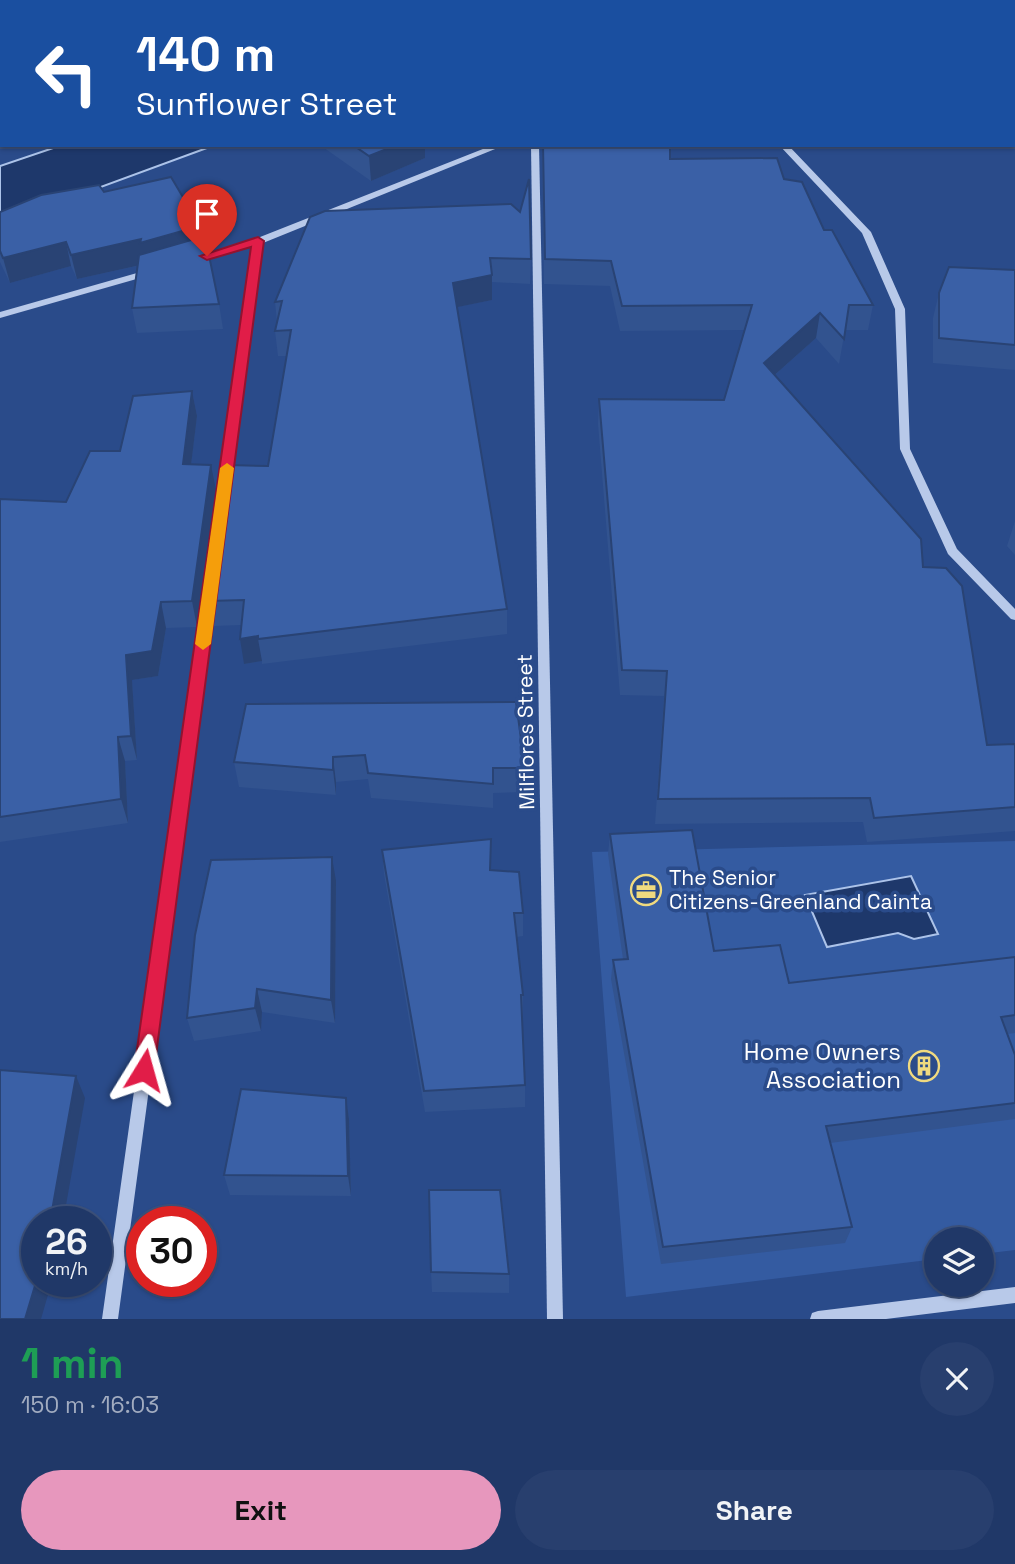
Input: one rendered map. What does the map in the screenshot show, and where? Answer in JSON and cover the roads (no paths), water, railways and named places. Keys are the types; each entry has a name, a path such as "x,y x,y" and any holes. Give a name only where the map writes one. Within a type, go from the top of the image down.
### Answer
{"street":[{"path":"181,263 258,241 496,147"},
{"name":"Milflores Street","path":"534,147 555,1319"},
{"path":"785,147 866,233 900,309 905,449 952,551 1015,616"},
{"path":"110,1319 258,241"},
{"path":"0,315 168,267"},
{"path":"818,1319 1015,1295"}],"place":[{"name":"The Senior Citizens-Greenland Cainta","path":"646,890"},
{"name":"Home Owners Association","path":"924,1066"}]}
